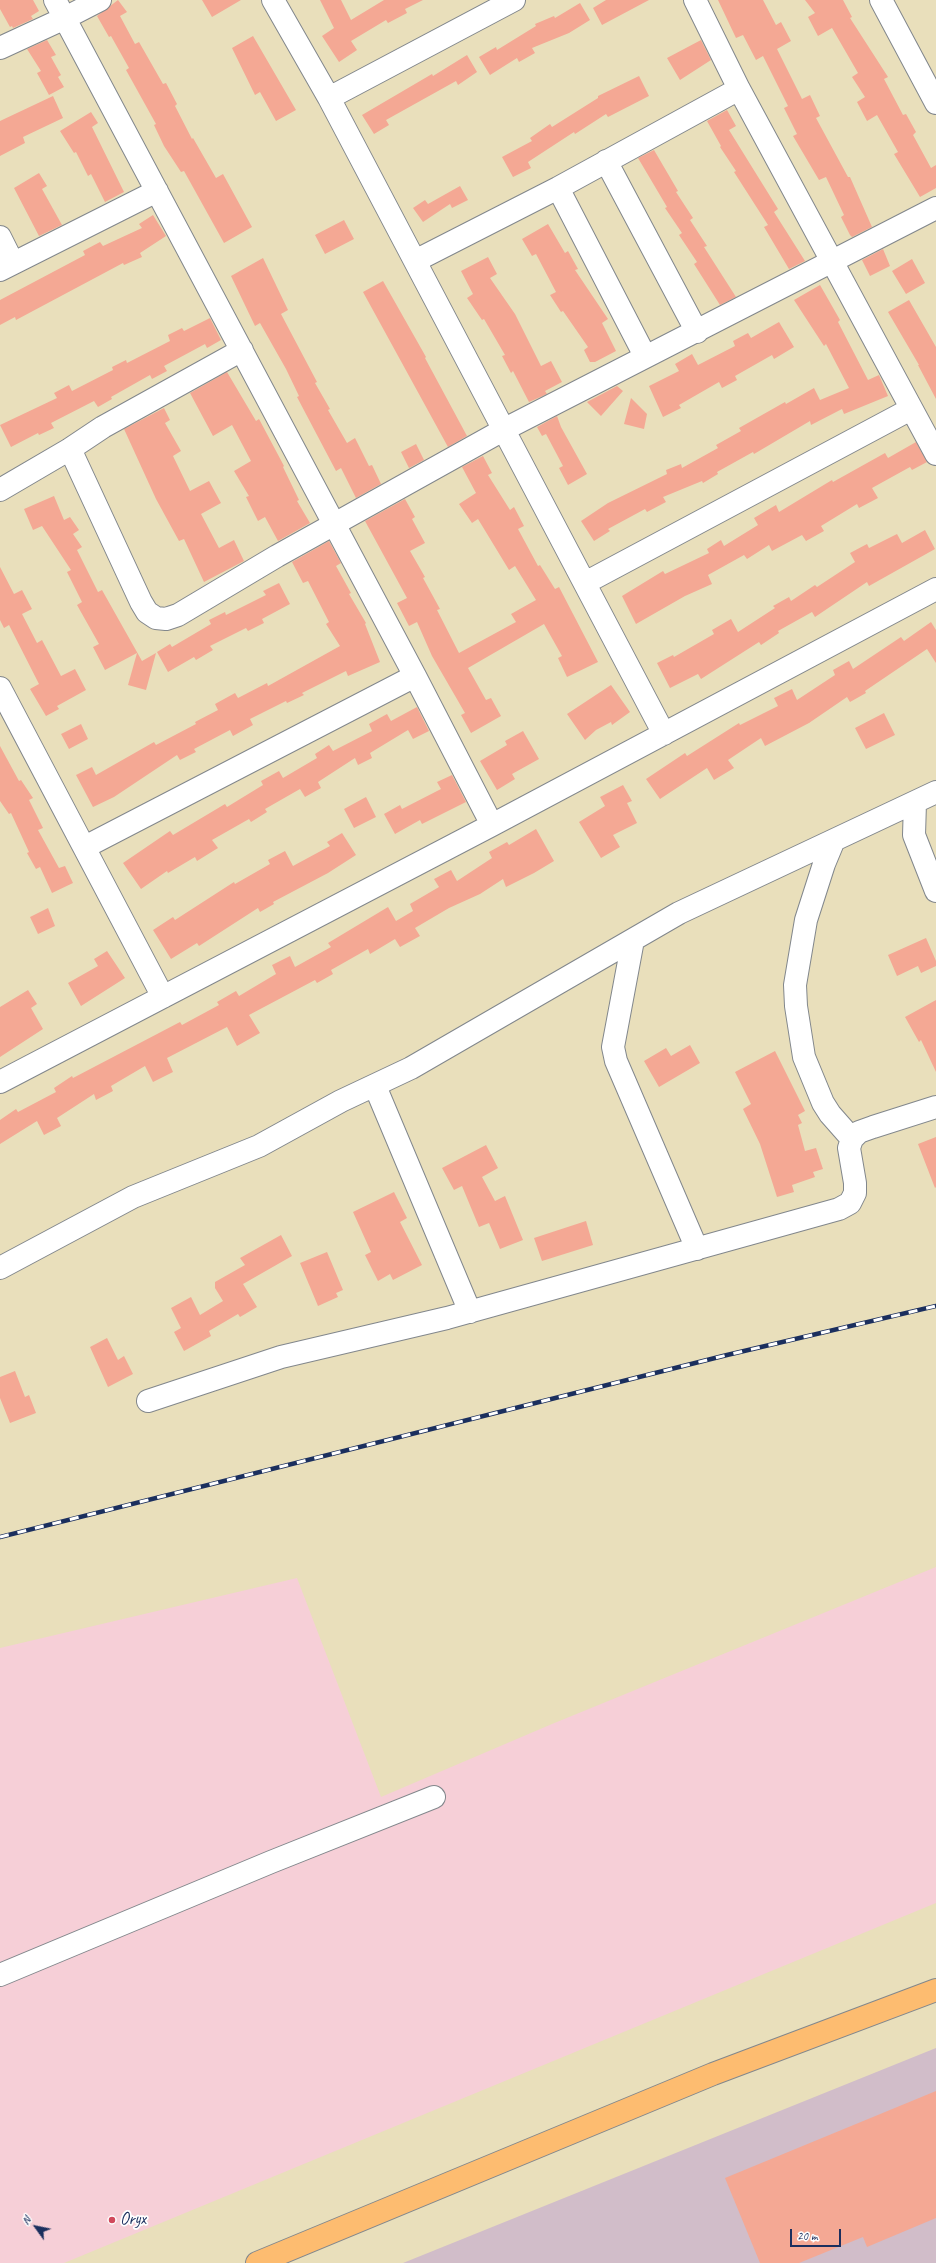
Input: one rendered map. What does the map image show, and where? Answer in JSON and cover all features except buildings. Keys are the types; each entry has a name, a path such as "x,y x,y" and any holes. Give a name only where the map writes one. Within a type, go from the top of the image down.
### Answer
{"highway":[{"path":"257,2263 713,2074 936,1990"}],"street":[{"path":"0,48 60,9 100,0"},
{"path":"273,0 329,98 416,261 664,734"},
{"path":"329,98 514,0"},
{"path":"695,0 739,89 834,262 936,454"},
{"path":"881,0 936,103"},
{"path":"60,9 415,676 492,825"},
{"path":"416,261 558,188 739,89"},
{"path":"606,161 697,332"},
{"path":"558,188 645,356"},
{"path":"0,237 7,266 158,191"},
{"path":"70,449 141,602 148,612 156,618 166,619 178,614 504,429 645,356 697,332 834,262 936,208"},
{"path":"0,490 70,449 103,427 242,350"},
{"path":"585,582 911,409"},
{"path":"0,1082 492,825 936,589"},
{"path":"85,847 415,676"},
{"path":"2,696 85,847 162,997"},
{"path":"0,1268 133,1197 259,1146 341,1101 375,1086 679,913 936,792"},
{"path":"915,803 914,835 936,891"},
{"path":"834,840 824,864 806,920 795,985 796,1006 800,1043 812,1077 830,1114 852,1139"},
{"path":"633,940 613,1047 616,1061 697,1249"},
{"path":"375,1086 470,1312"},
{"path":"148,1401 280,1357 470,1312 839,1209 850,1203 855,1193 855,1183 849,1148 852,1139 860,1132 873,1127 936,1107"},
{"path":"0,1975 271,1862 434,1797"}],"shaded area":[{"path":"936,1567 936,1903 64,2263 0,2263 0,1648 297,1578 381,1797 552,1724"},
{"path":"936,2048 936,2263 403,2263"}],"railway":[{"path":"0,1537 727,1355 936,1306"}],"place":[{"name":"Oryx","path":"112,2220"}]}
